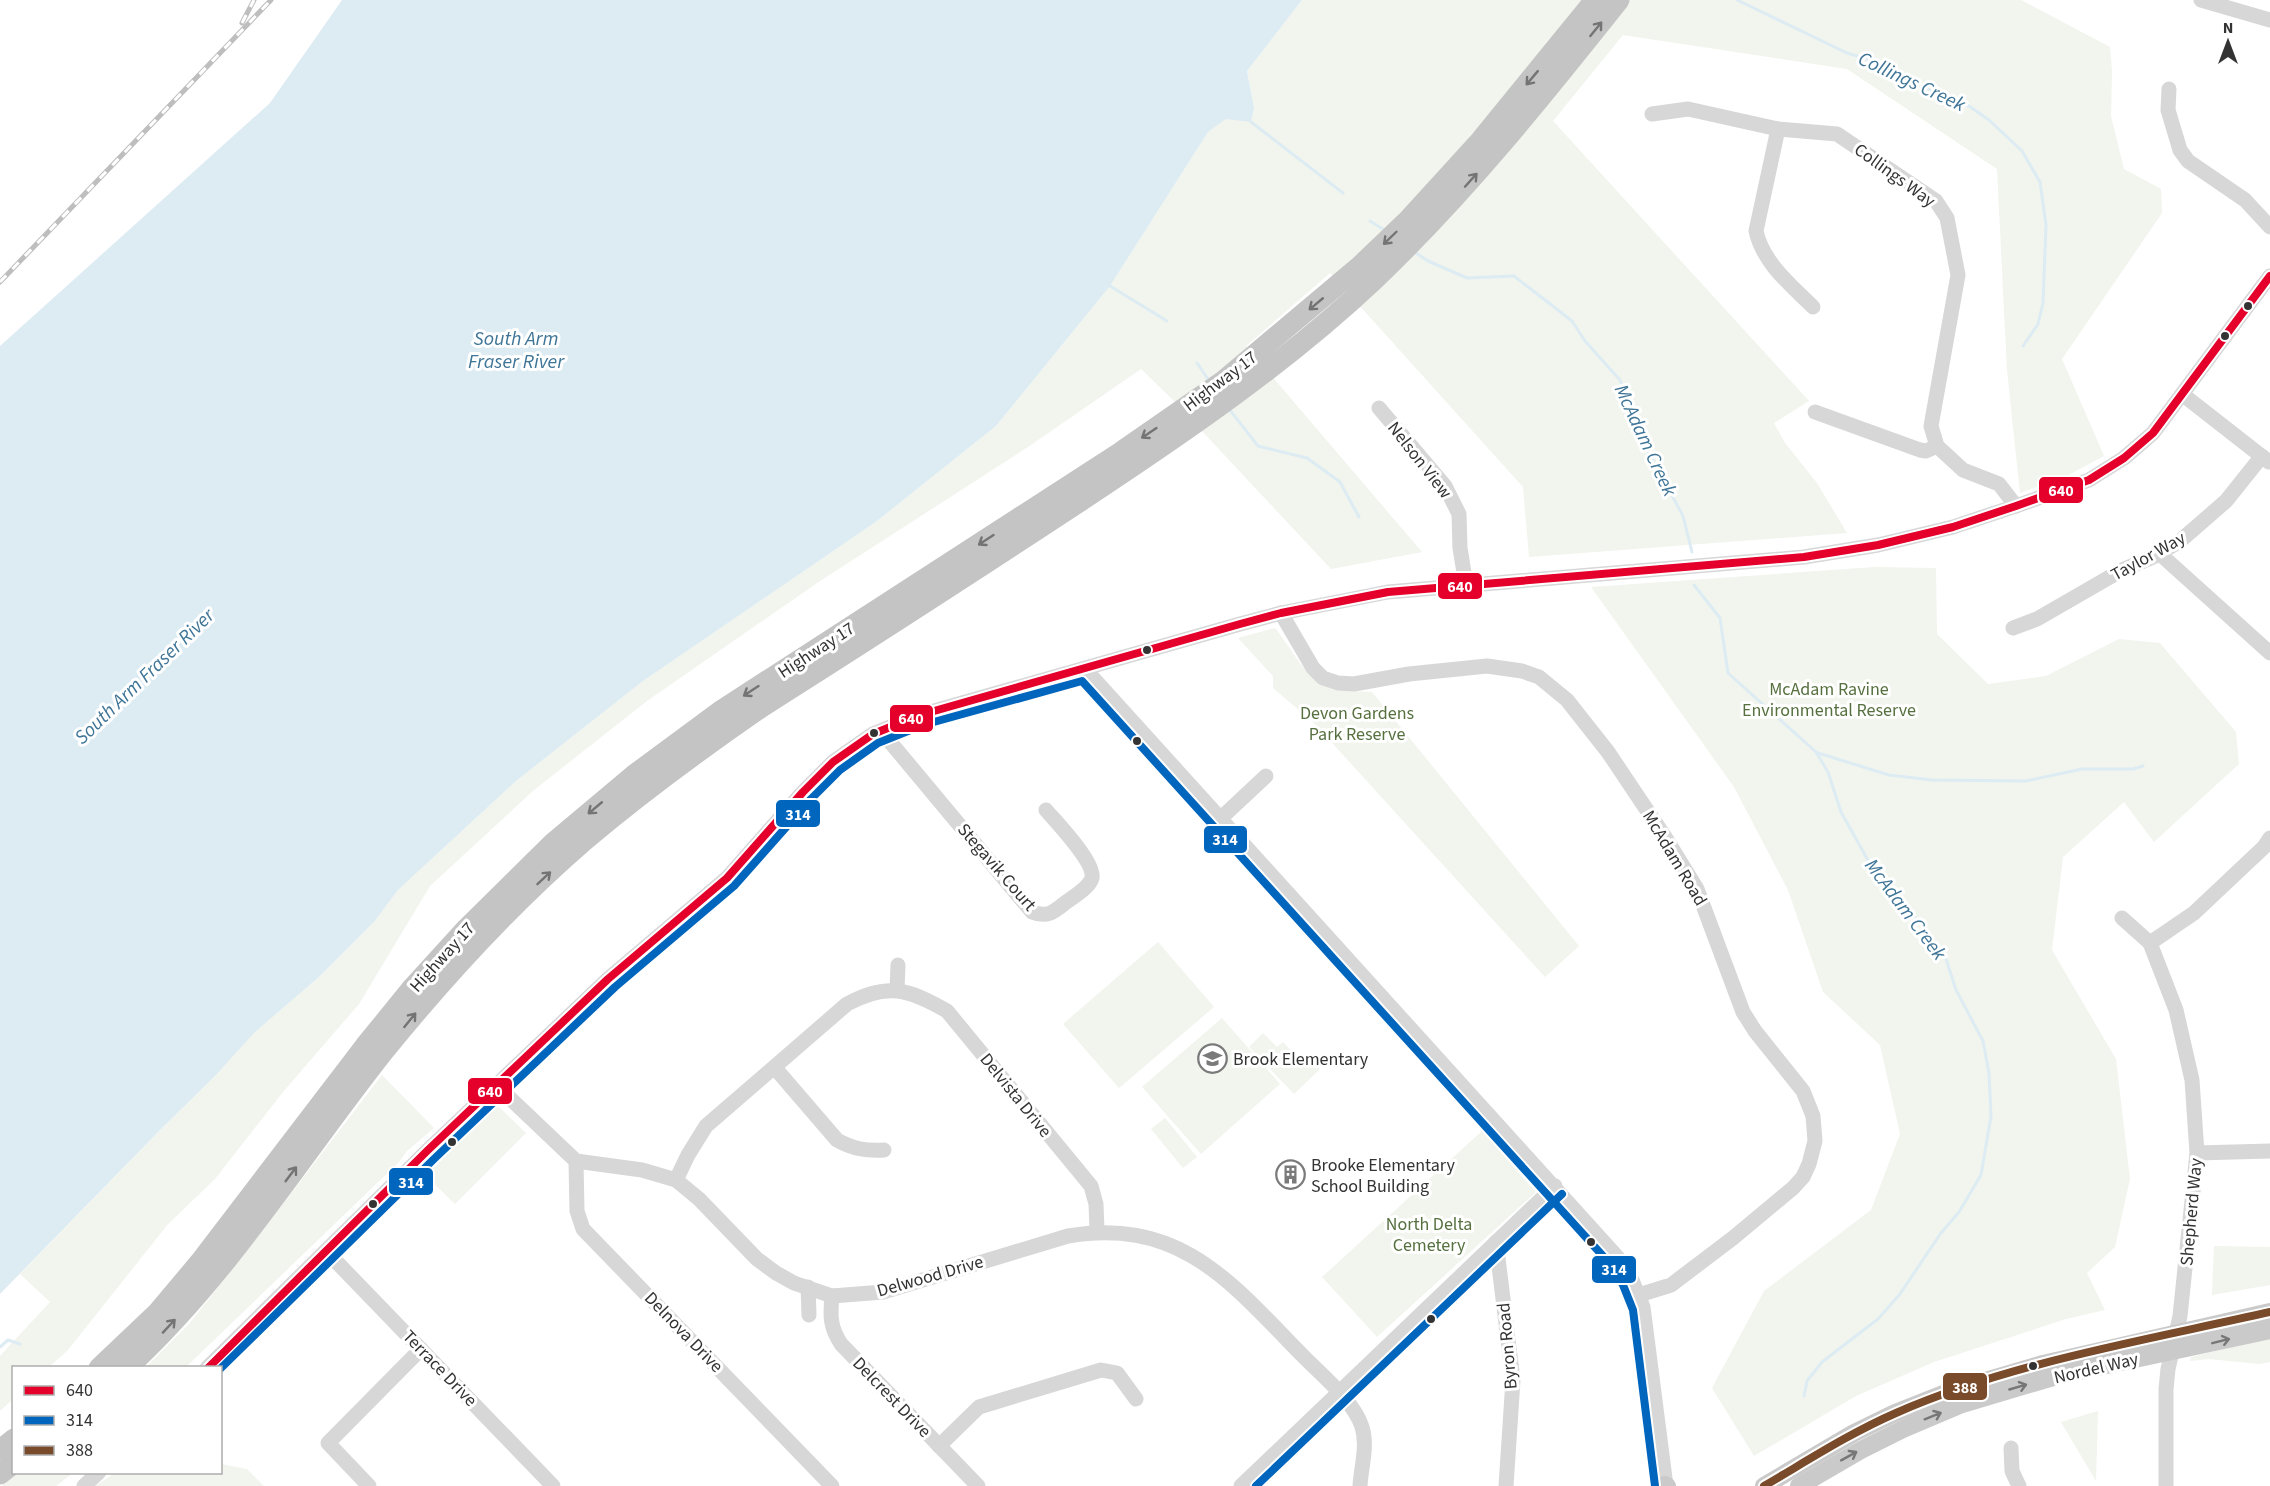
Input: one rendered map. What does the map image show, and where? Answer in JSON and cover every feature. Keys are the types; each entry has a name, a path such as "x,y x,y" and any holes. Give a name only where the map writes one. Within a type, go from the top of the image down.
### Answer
{"highway":[{"name":"Highway 17","path":"1425,216 1481,140 1595,0"},
{"name":"Highway 17","path":"130,1366 170,1326 213,1276 341,1107 428,999 517,903 583,842 666,775 753,712 1008,549 1230,387 1298,346 1425,216 1498,150 1619,0"},
{"name":"Highway 17","path":"101,1366 158,1312 200,1262 365,1046 413,987 471,923 553,843 634,775 722,710 1121,452 1205,405"},
{"path":"0,1450 12,1441"},
{"path":"0,1474 12,1465"}],"main road":[{"name":"Nordel Way","path":"1798,1486 1872,1444 1962,1404 2174,1343 2270,1312"},
{"name":"Nordel Way","path":"1764,1486 1822,1450 1923,1401 2020,1369 2174,1343 2270,1330"}],"street":[{"path":"2201,0 2270,20"},
{"path":"2169,90 2168,110 2180,150 2188,162 2245,200 2270,227"},
{"name":"Collings Way","path":"1653,114 1688,109 1778,129 1838,134 1936,201 1947,218 1958,275 1931,426 1937,446"},
{"path":"1778,129 1756,231 1759,245 1765,256 1813,308"},
{"path":"209,1366 608,979 727,878 803,792 833,762 881,731 920,715 1281,613 1388,592 1804,557 1889,542 1953,527 2089,480 2124,458 2153,433 2270,276"},
{"path":"2182,394 2266,460"},
{"name":"Nelson View","path":"1379,408 1445,486 1450,495 1459,514 1460,548 1466,585"},
{"path":"1815,412 1920,450 1926,451 1937,446 1963,470 1999,484 2016,506"},
{"name":"Taylor Way","path":"2013,628 2037,619 2122,570 2160,554 2181,542 2221,507 2266,460"},
{"path":"2160,554 2270,652"},
{"name":"McAdam Road","path":"1281,613 1313,668 1323,678 1338,683 1354,684 1409,674 1487,666 1522,671 1539,677 1567,700 1608,752 1697,889 1743,1012 1755,1031 1803,1091 1813,1116 1815,1141 1803,1177 1793,1188 1671,1285 1639,1295"},
{"path":"1085,669 1620,1260 1639,1295 1644,1317 1666,1486"},
{"name":"Stegavik Court","path":"881,731 1032,912 1040,915 1054,912 1088,885 1092,877 1088,862 1046,810"},
{"path":"1220,819 1266,776"},
{"path":"2150,943 2194,913 2264,847 2270,838"},
{"name":"Shepherd Way","path":"2122,918 2150,943 2176,1010 2192,1080 2197,1153 2188,1248 2168,1369 2166,1486"},
{"path":"897,990 898,965"},
{"name":"Delvista Drive","path":"676,1180 706,1126 847,1004 874,992 897,990 924,998 947,1011 1091,1186 1096,1204 1097,1231"},
{"path":"775,1068 837,1140 849,1148 863,1151 884,1150"},
{"path":"496,1086 576,1161"},
{"path":"2197,1153 2270,1151"},
{"name":"Delwood Drive","path":"576,1161 642,1170 676,1180 699,1199 757,1259 776,1273 832,1296 883,1292 1068,1236 1097,1231 1147,1237 1172,1245 1213,1268 1262,1314 1339,1393 1357,1415 1365,1440 1360,1486"},
{"name":"Delnova Drive","path":"576,1161 578,1211 584,1229 832,1486"},
{"path":"1241,1486 1555,1186"},
{"name":"Byron Road","path":"1496,1242 1513,1380 1506,1486"},
{"name":"Terrace Drive","path":"326,1251 553,1486"},
{"path":"808,1287 809,1315"},
{"name":"Delcrest Drive","path":"832,1296 833,1331 841,1344 978,1486"},
{"path":"369,1486 328,1443 421,1349"},
{"path":"939,1446 979,1407 1101,1370 1117,1373 1136,1399"},
{"path":"2011,1448 2012,1471 2019,1486"},
{"path":"84,1486 98,1474"}],"green space":[{"path":"1302,0 2021,0 2110,47 2111,116 2124,169 2161,189 2162,213 2062,359 2104,456 2065,477 2020,493 2007,370 1997,169 1847,69 1623,35 1553,121 1809,401 1774,423 1785,443 1817,483 1847,533 1529,557 1523,487 1330,273 1246,346 1422,552 1331,569 1172,399 1141,369 1028,447 820,581 647,701 534,790 430,886 359,1004 283,1092 215,1179 168,1224 68,1350 50,1366 12,1366 12,1400 0,1411 0,1356 50,1302 20,1274 216,1075 255,1032 319,977 374,922 398,890 516,781 643,681 877,521 996,426 1110,286 1208,132 1226,119 1254,108 1247,71"},
{"name":"McAdam Ravine Environmental Reserve","path":"1874,567 1936,568 1937,634 1988,684 2046,676 2119,639 2160,643 2236,732 2239,764 2154,842 2124,802 2063,857 2052,950 2116,1059 2130,1179 2115,1247 2087,1273 2105,1310 2066,1319 1934,1362 1856,1396 1754,1456 1712,1388 1764,1291 1871,1210 1900,1134 1880,1045 1823,992 1788,890 1734,787 1591,587"},
{"name":"Devon Gardens Park Reserve","path":"1275,628 1308,673 1324,686 1343,691 1372,692 1579,946 1545,977 1314,723 1273,688 1273,676 1238,638"},
{"path":"1158,942 1214,1007 1119,1088 1063,1024"},
{"path":"1222,1018 1280,1084 1201,1154 1142,1087"},
{"path":"1263,1033 1277,1047 1283,1042 1298,1058 1308,1058 1320,1069 1294,1094 1249,1047"},
{"path":"382,1075 434,1128 407,1151 399,1162 187,1366 147,1366 189,1324"},
{"path":"494,1107 499,1107 526,1133 455,1204 426,1176"},
{"path":"1165,1118 1197,1157 1183,1168 1151,1129"},
{"name":"North Delta Cemetery","path":"1482,1131 1536,1192 1377,1337 1322,1277"},
{"path":"2214,1246 2270,1247 2270,1285 2212,1295"},
{"path":"2270,1338 2270,1362 2259,1364 2209,1359 2190,1361 2191,1357"},
{"path":"2098,1411 2096,1481 2061,1422"},
{"path":"222,1464 247,1469 264,1486 95,1486 113,1474 222,1474"},
{"path":"18,1474 72,1474 56,1486 1,1486"}],"water":[{"name":"South Arm Fraser River","path":"342,0 1302,0 1247,71 1254,108 1251,122 1226,119 1208,132 1110,286 996,426 877,521 643,681 516,781 398,890 374,922 319,977 255,1032 216,1075 0,1294 0,346 270,103"}],"waterway":[{"name":"Collings Creek","path":"1737,0 1847,53 1871,60 1936,93 1969,106 1989,120 2022,151 2040,182 2046,225 2043,303 2038,324 2023,346"},
{"name":"McAdam Creek","path":"1251,122 1343,193"},
{"name":"McAdam Creek","path":"1370,221 1386,231"},
{"name":"McAdam Creek","path":"1413,251 1428,261 1467,278 1514,276 1572,321 1585,341 1620,380 1641,438 1683,516 1692,552"},
{"path":"1110,286 1167,321"},
{"path":"1197,363 1210,382"},
{"path":"1229,409 1258,446 1307,458 1340,482 1359,517"},
{"name":"McAdam Creek","path":"1694,585 1720,618 1728,673 1816,752 1828,772 1841,812 1874,871 1928,932 1946,959 1956,990 1983,1041 1989,1073 1991,1116 1981,1175 1959,1212 1941,1233 1900,1294 1878,1319 1822,1362 1807,1381 1804,1396"},
{"path":"1818,753 1889,775 1932,780 2026,781 2082,769 2133,769 2143,766"},
{"path":"0,1347 8,1340 20,1344"}],"railway":[{"path":"242,23 254,0"},
{"path":"0,282 271,0"}],"transit line":[{"name":"640","path":"210,1366 428,1150 608,979 727,878 803,792 833,762 873,734 920,715 1240,624 1281,613 1388,592 1804,557 1878,545 1953,527 2089,480 2124,458 2153,433 2270,276"},
{"name":"314","path":"222,1367 435,1158 615,987 734,886 811,799 840,770 878,743 923,725 1082,681 1612,1266 1633,1310 1655,1486"},
{"name":"314","path":"1256,1486 1562,1194"},
{"name":"388","path":"1764,1486 1862,1429 1940,1395 2080,1354 2270,1312"}],"place":[{"name":"Brook Elementary","path":"1212,1059"},
{"name":"Brooke Elementary School Building","path":"1290,1175"}]}
